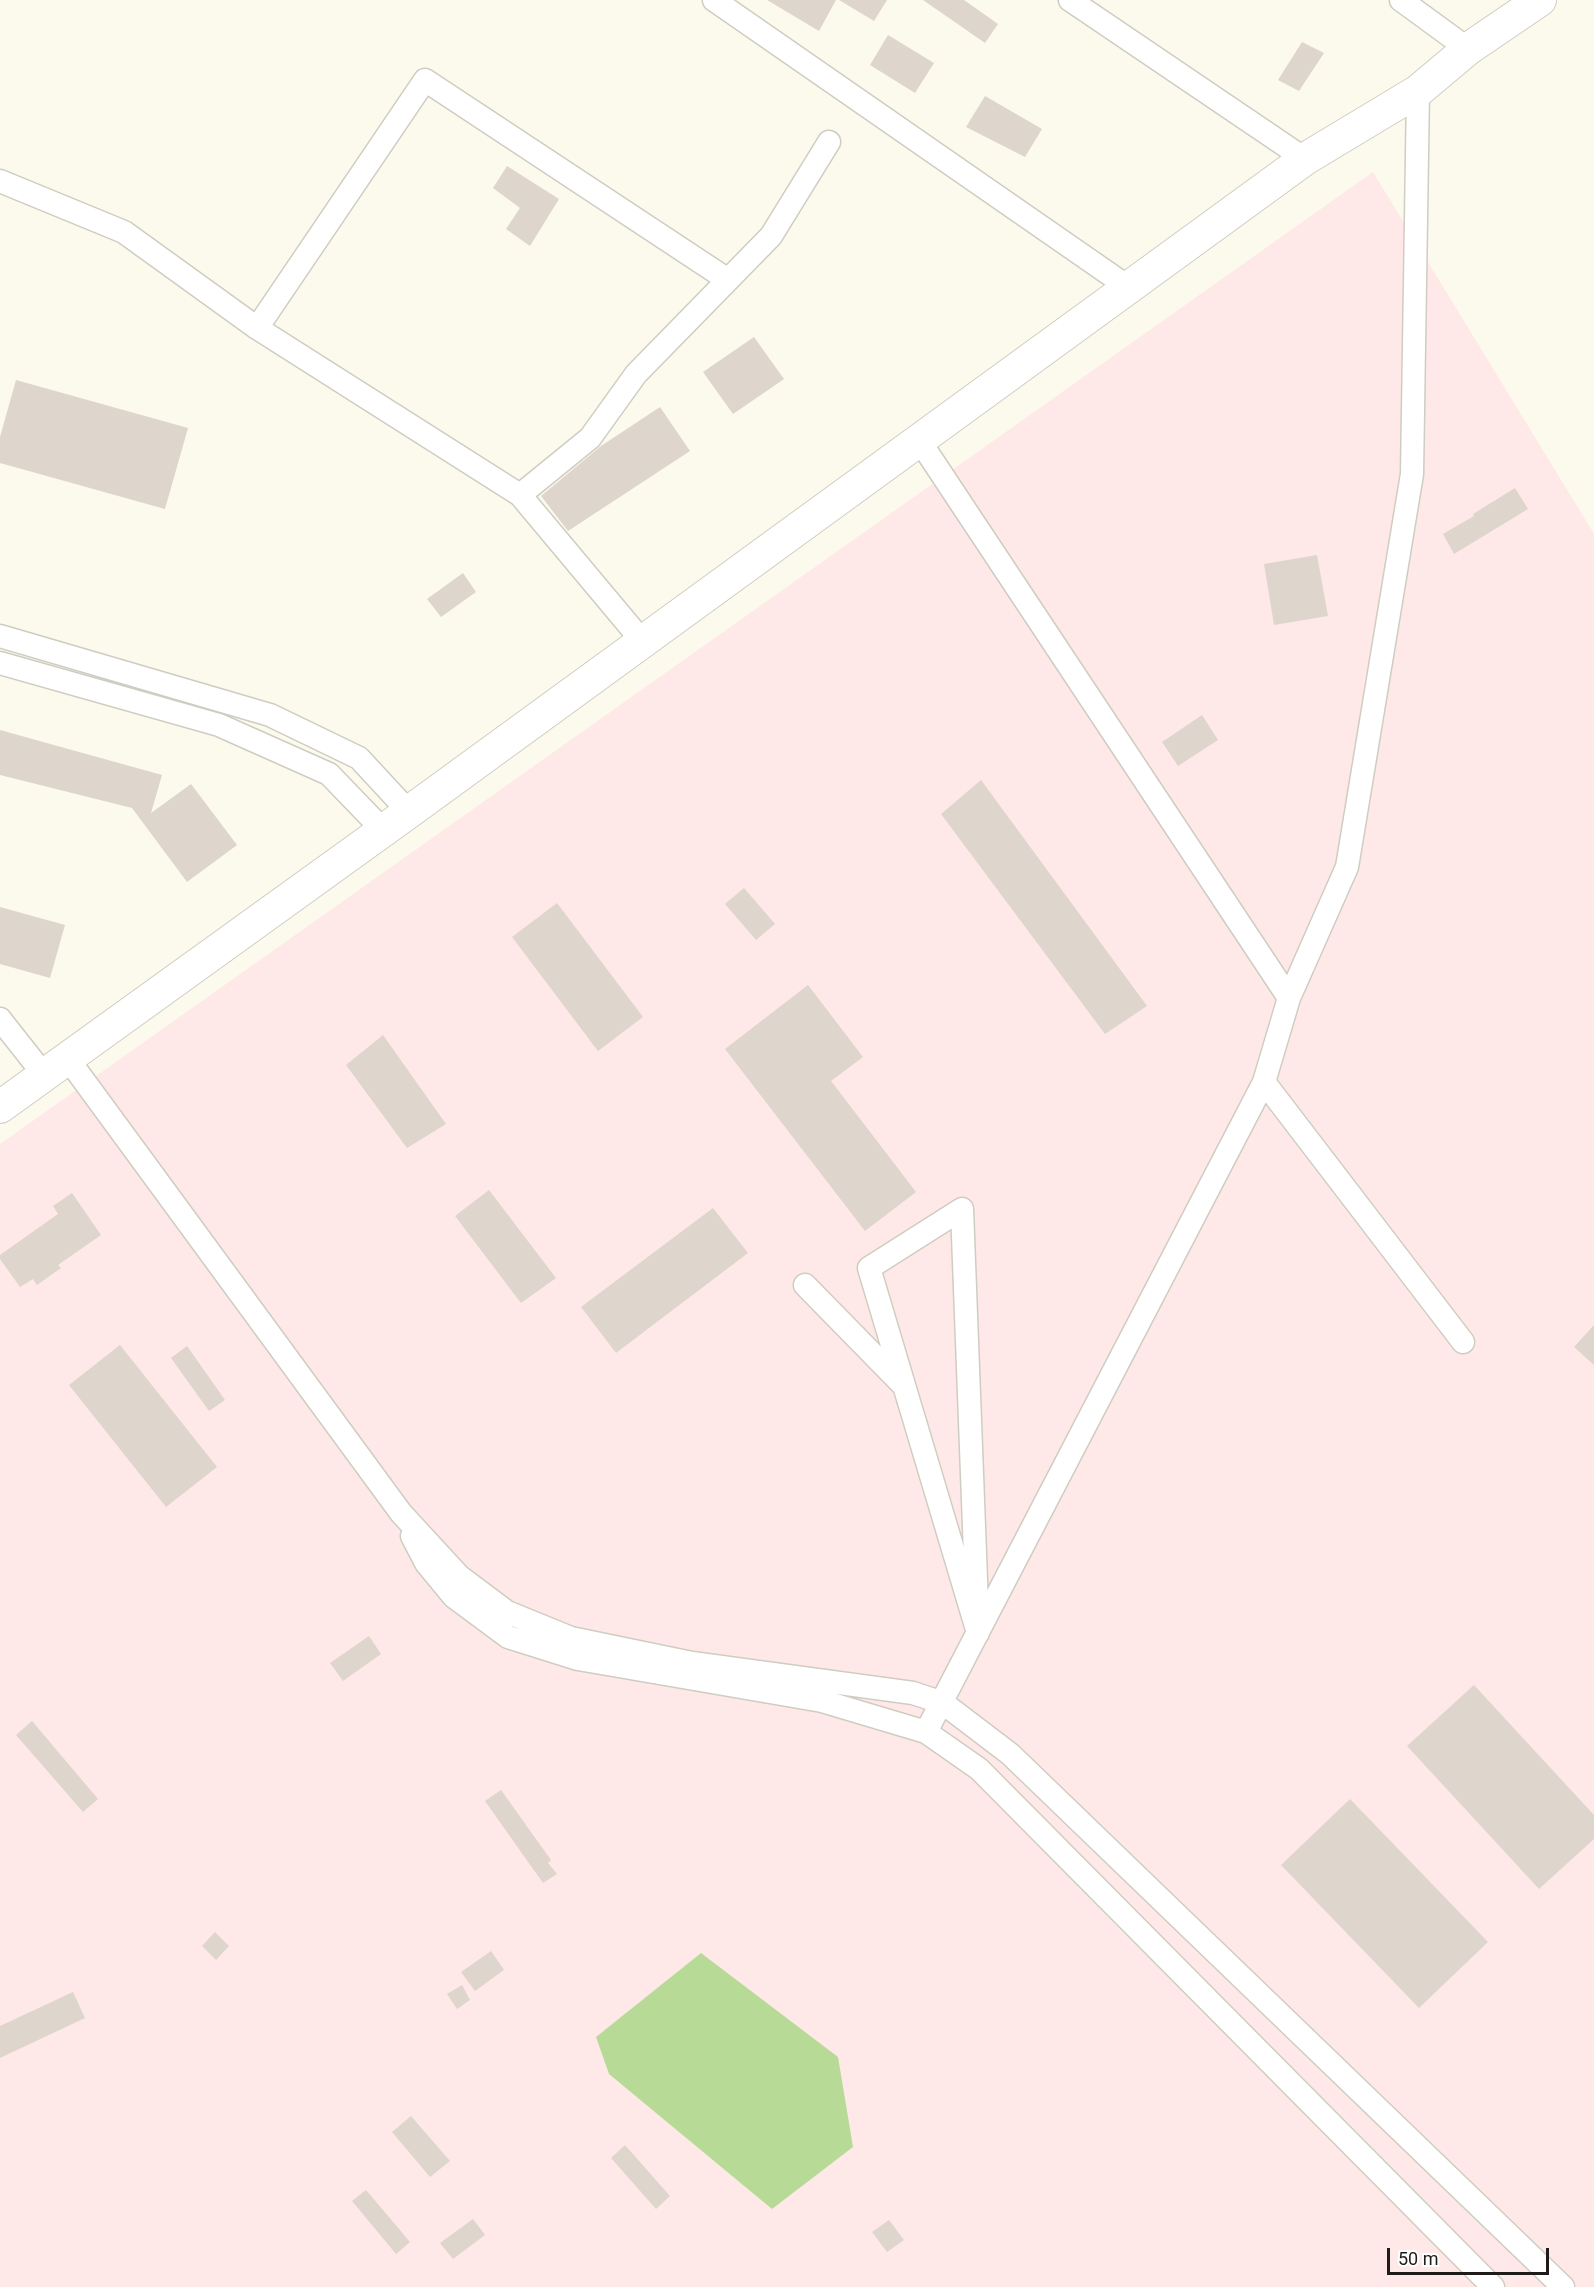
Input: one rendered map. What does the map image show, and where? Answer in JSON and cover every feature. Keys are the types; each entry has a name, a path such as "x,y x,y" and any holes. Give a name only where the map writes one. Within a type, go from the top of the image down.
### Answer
{"main road":[{"path":"0,1107 1305,159 1418,90 1468,49 1540,0"}],"street":[{"path":"714,0 1128,287"},
{"path":"1070,0 1305,159"},
{"path":"1401,0 1468,49"},
{"path":"257,328 425,80 728,280"},
{"path":"926,1732 1264,1082 1289,998 1347,867 1412,474 1418,90"},
{"path":"520,495 590,438 636,374 771,236 829,142"},
{"path":"0,181 124,232 257,328 520,495 643,642"},
{"path":"919,440 1289,998"},
{"path":"0,636 270,715 359,758 409,812"},
{"path":"0,663 219,725 329,774 384,830"},
{"path":"0,1019 56,1067 401,1513 459,1576 507,1611 571,1638 692,1663 913,1693 943,1702 1010,1755 1563,2287"},
{"path":"1264,1082 1463,1342"},
{"path":"962,1209 978,1633 869,1268 962,1209"},
{"path":"805,1285 905,1387"},
{"path":"401,1513 426,1563 454,1597 508,1637 578,1659 822,1701 926,1732 979,1769 1493,2287"}],"shaded area":[{"path":"1373,172 1594,534 1594,2287 0,2287 0,1144"}],"green space":[{"path":"701,1953 838,2057 853,2147 772,2209 609,2074 596,2037"}],"building":[{"path":"767,0 836,0 819,31"},
{"path":"839,0 887,0 874,21"},
{"path":"923,0 964,0 998,24 985,43"},
{"path":"888,35 934,63 915,93 870,65"},
{"path":"1302,42 1324,53 1299,91 1278,80"},
{"path":"985,96 1042,129 1025,157 966,127"},
{"path":"507,166 559,199 530,246 506,229 520,208 493,188"},
{"path":"754,337 784,379 733,414 703,372"},
{"path":"16,380 188,428 165,509 0,463 0,437"},
{"path":"660,407 690,451 568,531 541,496 601,446"},
{"path":"1515,488 1528,509 1454,554 1443,534"},
{"path":"1317,555 1328,616 1274,625 1264,564"},
{"path":"463,573 476,592 441,617 427,599"},
{"path":"1202,715 1218,740 1178,766 1162,742"},
{"path":"0,730 162,775 151,813 191,784 237,845 187,882 132,808 0,775"},
{"path":"981,780 1147,1006 1105,1034 941,814"},
{"path":"744,888 775,924 756,940 725,904"},
{"path":"557,903 643,1017 598,1051 512,937"},
{"path":"0,907 65,925 50,978 0,964"},
{"path":"808,985 863,1057 831,1081 916,1192 865,1231 725,1049"},
{"path":"383,1035 446,1124 407,1148 346,1065"},
{"path":"489,1190 556,1278 521,1303 455,1216"},
{"path":"72,1193 101,1235 58,1265 61,1268 37,1285 33,1279 20,1287 0,1259 0,1255 58,1214 53,1206"},
{"path":"713,1208 748,1253 616,1353 581,1307"},
{"path":"1594,1325 1594,1365 1574,1347"},
{"path":"120,1345 217,1467 166,1507 69,1385"},
{"path":"187,1346 225,1400 209,1411 171,1358"},
{"path":"369,1636 381,1654 343,1681 330,1663"},
{"path":"1474,1685 1594,1815 1594,1839 1539,1889 1407,1746"},
{"path":"32,1721 98,1799 83,1812 16,1735"},
{"path":"501,1790 551,1860 548,1863 557,1874 543,1883 485,1801"},
{"path":"1350,1799 1488,1942 1419,2008 1281,1865"},
{"path":"215,1932 229,1946 216,1960 202,1946"},
{"path":"491,1951 504,1970 475,1991 461,1972"},
{"path":"462,1985 470,2000 457,2009 447,1994"},
{"path":"73,1992 85,2018 0,2058 0,2026"},
{"path":"411,2116 450,2161 430,2177 392,2132"},
{"path":"625,2145 670,2196 656,2209 611,2158"},
{"path":"366,2190 410,2242 396,2254 352,2201"},
{"path":"473,2219 485,2235 453,2259 440,2243"},
{"path":"889,2220 904,2240 887,2252 872,2232"}]}
